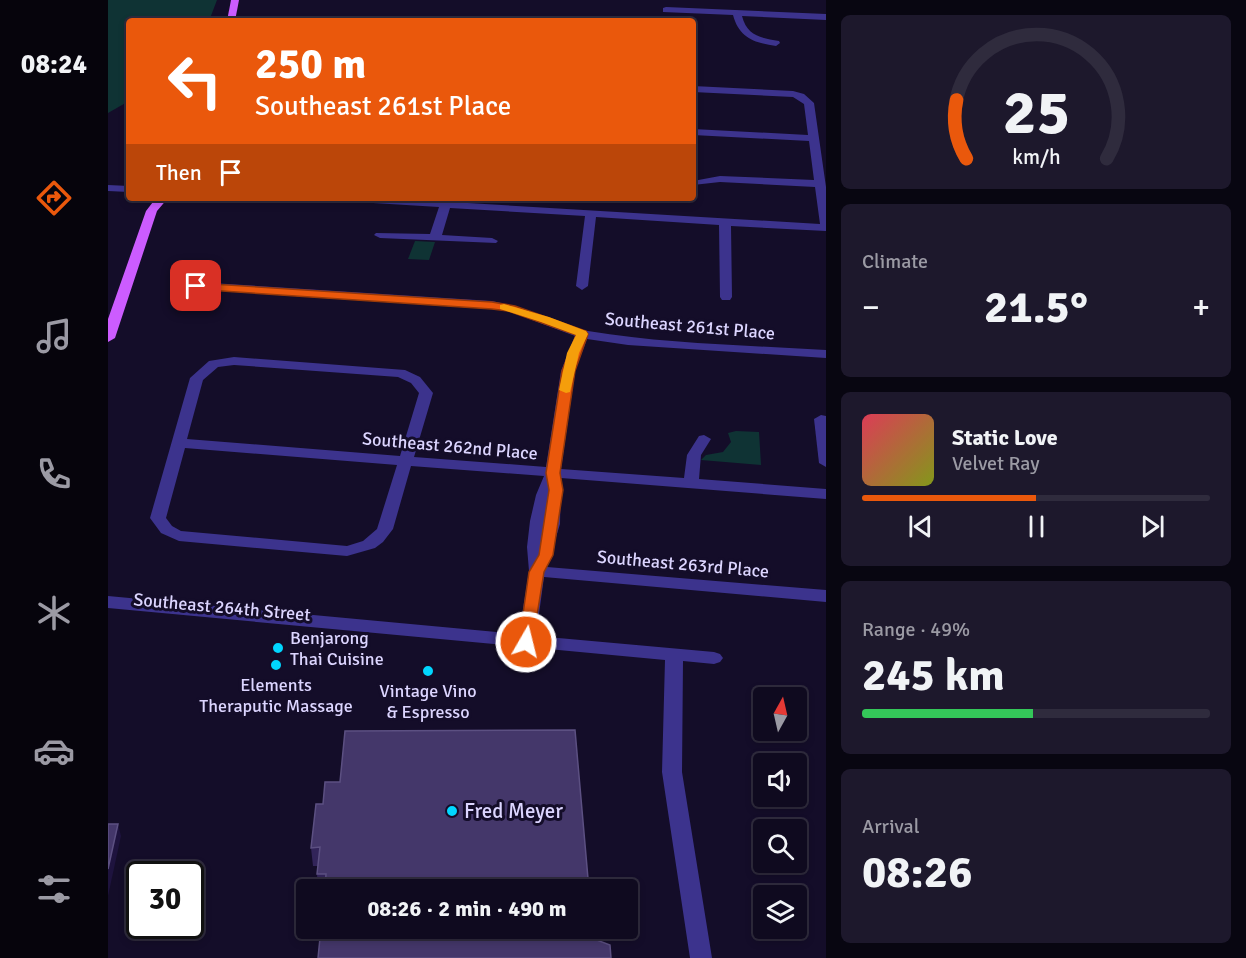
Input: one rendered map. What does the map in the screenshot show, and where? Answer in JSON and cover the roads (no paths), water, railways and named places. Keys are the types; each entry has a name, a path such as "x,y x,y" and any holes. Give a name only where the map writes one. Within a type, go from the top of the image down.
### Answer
{"main road":[{"path":"232,18 236,0"},
{"path":"108,339 152,204"}],"street":[{"path":"665,18 667,0"},
{"path":"666,10 826,17"},
{"path":"737,13 739,25 748,36 763,42 777,43"},
{"path":"435,238 446,201 591,213 826,227 809,103 806,99 793,94 696,89"},
{"path":"696,132 814,138"},
{"path":"696,183 720,179 820,183"},
{"path":"108,188 126,189"},
{"path":"582,286 591,213"},
{"path":"724,221 726,297"},
{"path":"380,235 492,242"},
{"name":"Southeast 261st Place","path":"196,286 492,305 511,308 582,334 628,341 826,354"},
{"path":"526,642 537,572 534,554 544,489 553,473 568,371 582,334"},
{"path":"234,361 400,373 417,380 422,384 426,393 405,462 385,529 378,540 365,548 347,551 179,536 171,534 161,525 158,518 197,378 214,364 234,361"},
{"path":"821,418 826,463"},
{"path":"692,485 693,455 695,448 704,439"},
{"name":"Southeast 262nd Place","path":"178,443 826,494"},
{"name":"Southeast 263rd Place","path":"537,572 826,596"},
{"name":"Southeast 264th Street","path":"108,601 153,598 316,613 334,624 714,658"},
{"path":"674,655 672,772 701,958"}],"place":[{"name":"Benjarong Thai Cuisine","path":"278,648"},
{"name":"Elements Theraputic Massage","path":"276,665"},
{"name":"Vintage Vino & Espresso","path":"428,671"},
{"name":"Fred Meyer","path":"452,811"}]}
